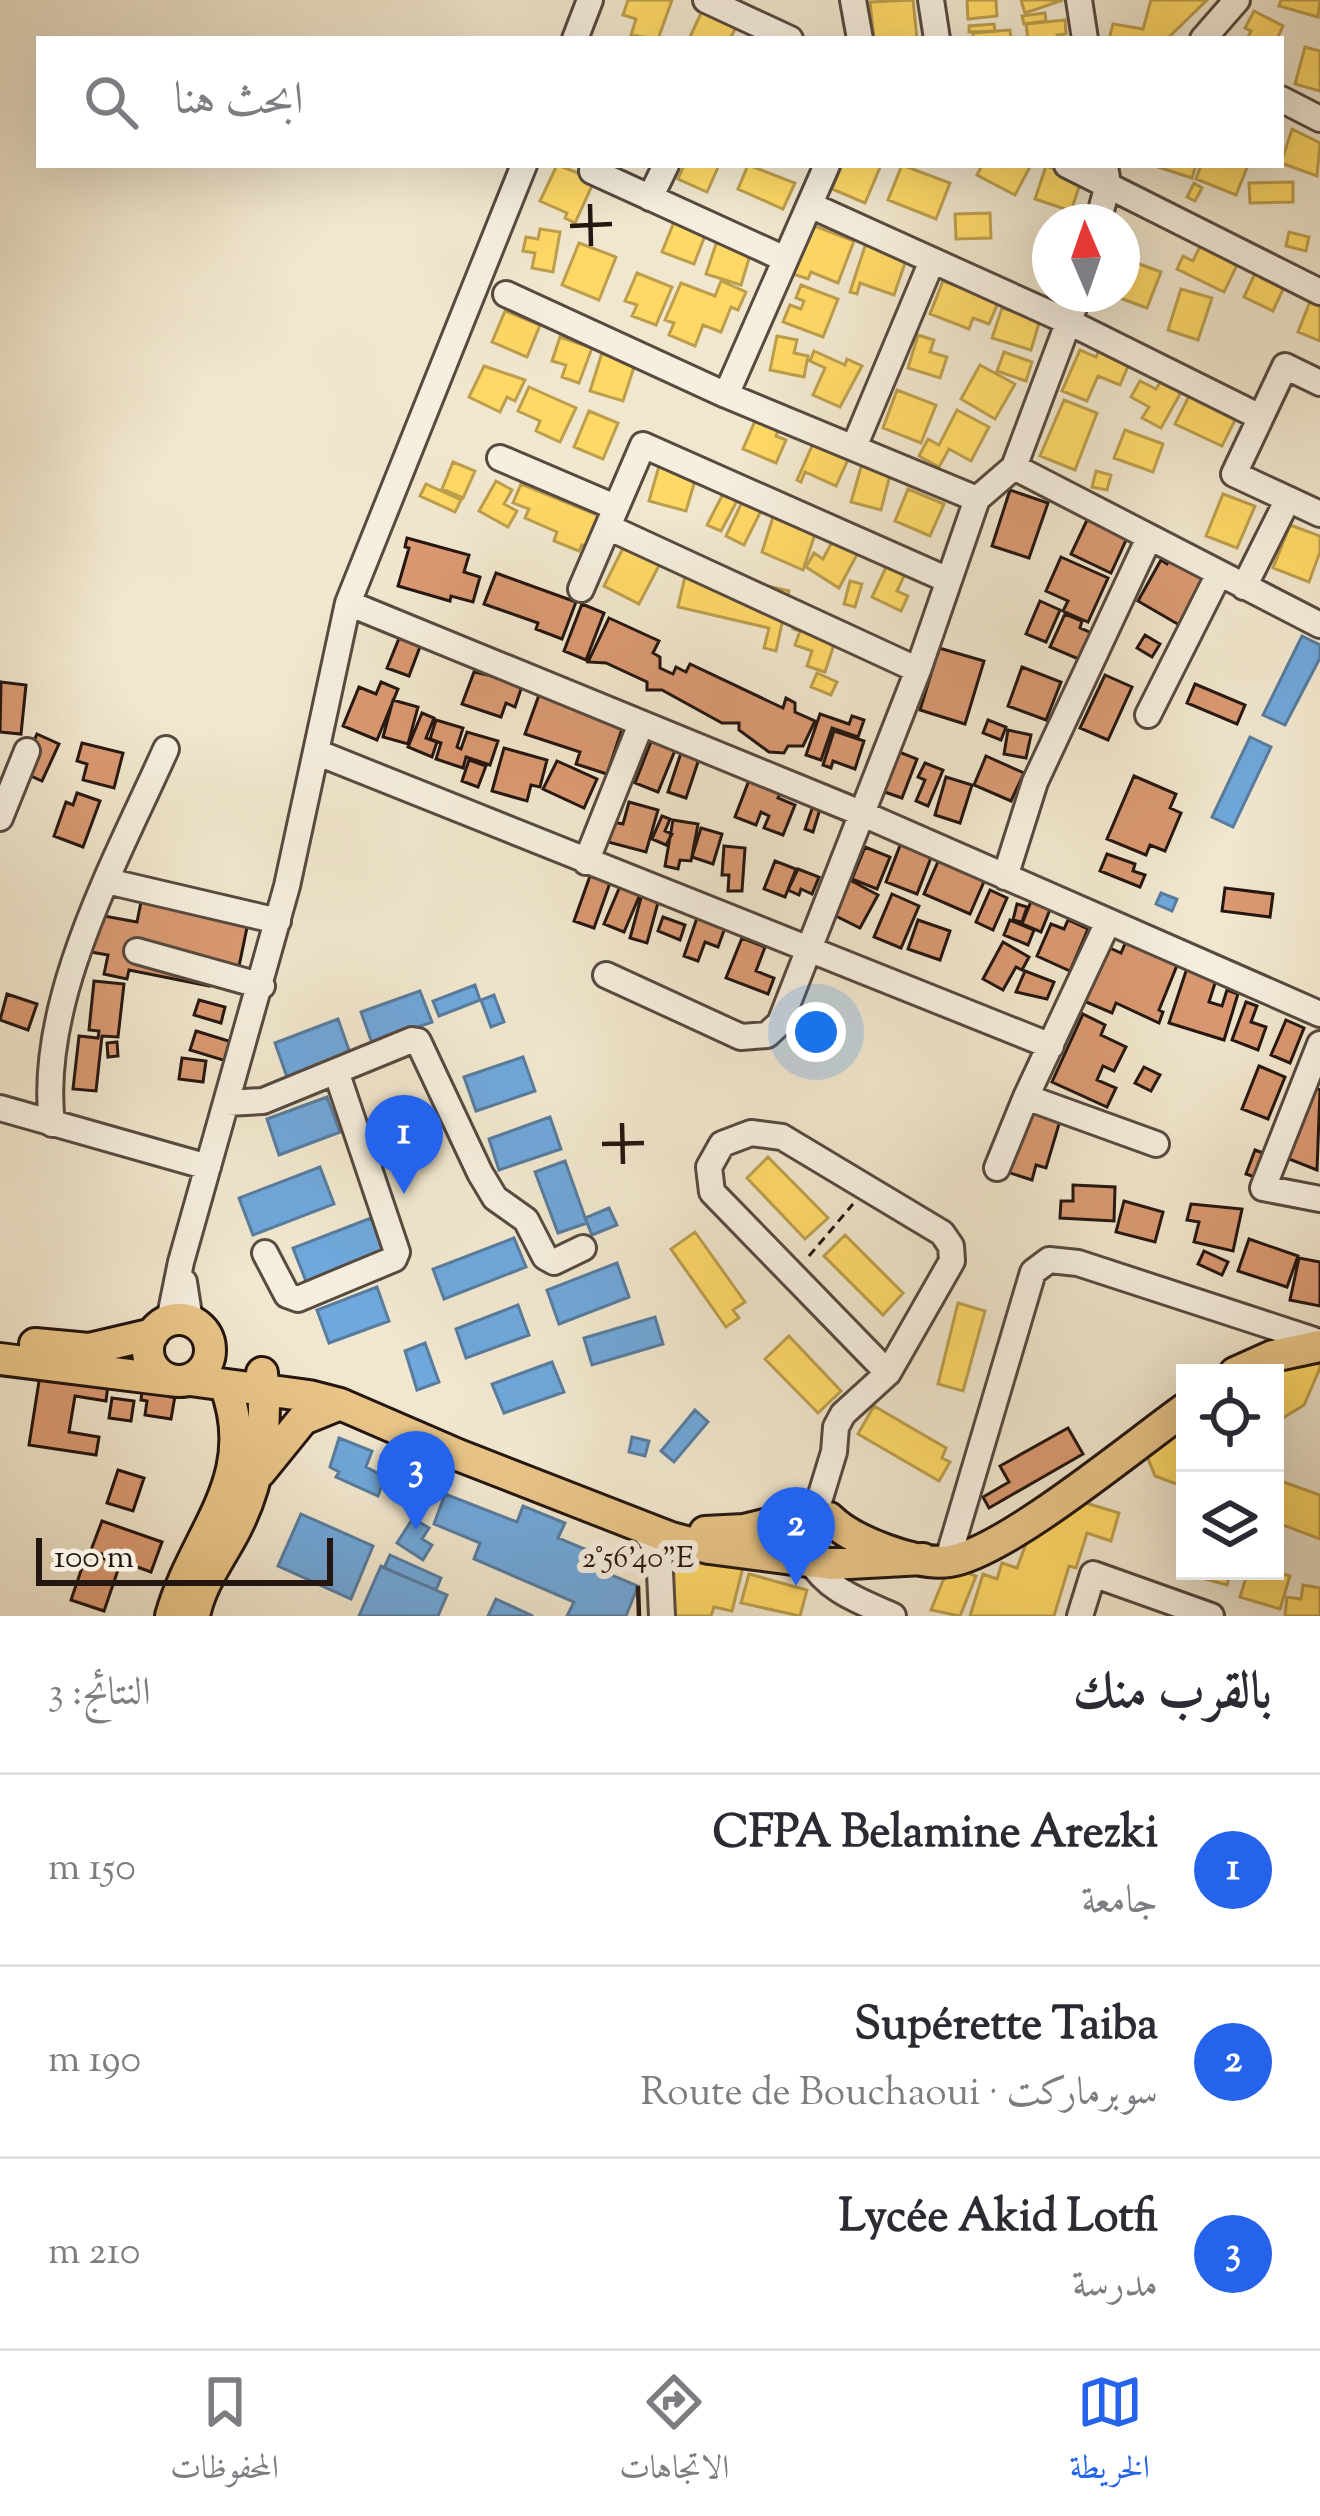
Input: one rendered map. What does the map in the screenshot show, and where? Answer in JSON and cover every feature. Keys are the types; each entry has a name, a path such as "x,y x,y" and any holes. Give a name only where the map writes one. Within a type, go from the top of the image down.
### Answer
{"main road":[{"path":"180,1328 210,1357 199,1375 179,1380 159,1374 148,1355 180,1328"},
{"path":"0,1338 76,1350 180,1328 263,1380 340,1404 671,1538 709,1548 809,1559"},
{"path":"1255,1364 1320,1344"},
{"path":"0,1359 225,1385 263,1380"},
{"path":"194,1616 198,1597 237,1526 256,1476 263,1380"},
{"path":"171,1616 179,1587 235,1471 237,1431 225,1385"},
{"path":"256,1476 303,1419 340,1404"},
{"path":"812,1516 788,1525 788,1544 799,1556 831,1564 935,1560 1007,1536 1176,1415"},
{"path":"640,1523 716,1532 812,1516 844,1532 935,1560"}],"street":[{"path":"575,36 590,0"},
{"path":"706,0 784,36"},
{"path":"853,0 859,36"},
{"path":"931,0 937,36"},
{"path":"1079,0 1085,36"},
{"path":"1206,36 1237,0"},
{"path":"1284,101 1320,119"},
{"path":"180,1328 182,1262 262,986 348,603 523,168"},
{"path":"650,198 665,168"},
{"path":"726,395 826,168"},
{"path":"592,171 785,259"},
{"path":"1103,204 1111,171 1320,292"},
{"path":"810,205 1071,322 1260,417"},
{"path":"854,447 932,261"},
{"path":"506,294 726,395 977,499"},
{"path":"606,975 740,1037 758,1038 780,1023 918,670 977,499 1015,467 1074,312"},
{"path":"1320,383 1285,366 1234,474 1320,514"},
{"path":"581,589 643,445 948,580"},
{"path":"500,458 918,670"},
{"path":"1015,467 1320,625"},
{"path":"1244,586 1288,499"},
{"path":"1004,877 1035,782 1149,538"},
{"path":"1148,716 1219,574"},
{"path":"348,603 863,814 1320,1014"},
{"path":"586,862 641,724"},
{"path":"52,1124 48,1092 65,994 83,934 166,749"},
{"path":"0,818 27,751"},
{"path":"316,752 1051,1046"},
{"path":"107,881 278,920"},
{"path":"997,1168 1108,922"},
{"path":"137,951 262,986"},
{"path":"226,1103 263,1101 418,1041 495,1198 526,1220 545,1257 554,1262 583,1248"},
{"path":"1320,1044 1263,1188 1320,1199"},
{"path":"265,1253 287,1294 298,1299 394,1259 398,1252 336,1071"},
{"path":"1026,1097 1156,1144"},
{"path":"0,1108 208,1167"},
{"path":"812,1516 834,1452 836,1427 843,1414 888,1373 952,1261 951,1246 942,1233 782,1137 751,1133 722,1144 709,1167 712,1192 888,1373"},
{"path":"935,1560 1033,1271 1048,1260 1078,1263 1320,1344"},
{"path":"640,1523 659,1551 662,1616"},
{"path":"809,1559 821,1579 893,1616"},
{"path":"1080,1616 1093,1574 1211,1616"}],"path":[{"path":"793,1276 866,1188"}],"building: سكن":[{"path":"628,0 672,0 659,36 631,35 636,19 623,15"},
{"path":"913,0 917,36 874,36 870,2"},
{"path":"967,0 996,0 997,16 968,19"},
{"path":"1021,0 1063,0 1025,13"},
{"path":"1151,0 1207,0 1170,36 1110,36 1113,24 1143,29"},
{"path":"1281,0 1320,0 1318,17 1279,6"},
{"path":"702,11 736,27 732,36 690,36"},
{"path":"1254,11 1283,26 1278,36 1248,36 1251,31 1245,28"},
{"path":"1045,13 1046,21 1024,24 1022,16"},
{"path":"1065,20 1066,34 1028,36 1026,24"},
{"path":"994,24 995,31 969,32 969,26"},
{"path":"1010,30 1011,36 973,36"},
{"path":"1305,47 1320,51 1320,91 1295,84"},
{"path":"1292,129 1320,143 1317,176 1284,164"},
{"path":"556,168 595,179 575,223 565,218 567,213 540,201"},
{"path":"683,168 718,168 707,192 678,179"},
{"path":"747,168 795,183 783,209 738,189"},
{"path":"841,168 880,168 865,203 832,189"},
{"path":"901,168 950,183 936,219 888,200"},
{"path":"980,168 1029,168 1015,195 977,175"},
{"path":"1045,168 1082,178 1073,204 1035,199"},
{"path":"1161,168 1195,168 1192,178"},
{"path":"1200,168 1247,168 1236,195 1196,179"},
{"path":"1293,182 1293,202 1250,203 1249,183"},
{"path":"1194,183 1202,188 1195,201 1187,197"},
{"path":"990,213 991,238 956,239 955,214"},
{"path":"674,222 706,233 694,264 662,252"},
{"path":"812,225 854,241 838,283 811,272 808,279 793,274"},
{"path":"540,229 560,232 553,272 532,268 535,253 523,251 526,237 538,239"},
{"path":"1289,232 1309,237 1306,251 1286,246"},
{"path":"1204,238 1241,257 1224,292 1177,269 1183,256 1193,261"},
{"path":"717,241 751,252 741,285 706,274"},
{"path":"579,243 616,257 599,300 562,285"},
{"path":"866,243 907,257 894,295 860,283 857,294 850,292"},
{"path":"1140,264 1161,272 1147,308 1140,305"},
{"path":"1257,269 1286,283 1273,311 1244,297"},
{"path":"637,273 672,287 656,325 632,316 637,305 625,301"},
{"path":"721,281 746,292 738,310 731,307 721,332 703,325 695,346 669,335 674,323 665,320 681,283 715,296"},
{"path":"943,281 1000,298 989,324 973,318 969,329 930,314"},
{"path":"801,285 838,299 823,337 783,322 790,305 801,309 804,301 796,298"},
{"path":"1181,289 1212,298 1198,340 1168,330"},
{"path":"1311,299 1320,302 1320,341 1298,332"},
{"path":"1002,308 1040,320 1031,350 992,338"},
{"path":"505,311 540,325 527,357 492,342"},
{"path":"918,335 934,340 930,352 947,357 940,378 908,368"},
{"path":"777,336 797,340 794,353 808,356 804,377 770,370"},
{"path":"560,337 592,348 579,383 562,377 566,365 552,361"},
{"path":"1101,346 1131,359 1120,385 1098,376 1087,401 1062,391 1080,350 1096,357"},
{"path":"814,351 845,365 847,359 862,366 840,407 813,395 825,368 810,361"},
{"path":"1004,352 1032,362 1026,381 997,371"},
{"path":"602,353 635,364 623,401 590,391"},
{"path":"980,365 1015,384 995,419 961,399"},
{"path":"484,366 525,380 515,401 507,397 500,412 469,397"},
{"path":"1164,376 1184,387 1161,428 1142,418 1149,407 1131,397 1140,381 1156,389"},
{"path":"1196,382 1239,412 1222,446 1175,424"},
{"path":"529,387 576,408 560,442 536,431 540,421 518,411"},
{"path":"897,390 936,405 921,443 883,428"},
{"path":"1064,400 1097,413 1075,470 1040,456"},
{"path":"957,410 989,427 971,461 949,449 939,467 919,456 928,439 939,445"},
{"path":"589,411 618,423 603,459 574,447"},
{"path":"758,414 781,424 776,436 786,440 776,463 743,449"},
{"path":"1125,430 1163,444 1153,472 1114,458"},
{"path":"816,437 851,453 836,486 805,472 801,482 797,480"},
{"path":"863,460 892,467 881,510 851,502"},
{"path":"453,462 475,471 463,498 442,489"},
{"path":"659,466 696,477 686,511 649,501"},
{"path":"1096,471 1111,475 1107,490 1092,487"},
{"path":"496,481 512,490 504,504 517,511 508,527 479,511"},
{"path":"426,484 461,500 455,512 420,496"},
{"path":"521,484 602,517 590,548 582,545 579,551 554,541 557,532 525,518 529,509 513,503"},
{"path":"908,489 944,504 930,536 895,521"},
{"path":"724,492 738,499 721,531 707,525"},
{"path":"1223,494 1255,506 1237,548 1206,536"},
{"path":"742,502 761,511 744,545 726,536"},
{"path":"773,517 816,531 803,570 762,552"},
{"path":"1290,525 1320,536 1320,552 1309,582 1273,568"},
{"path":"834,538 859,551 839,588 806,567 814,553 823,559"},
{"path":"627,540 663,558 639,604 604,586"},
{"path":"887,565 905,574 897,591 908,596 901,611 872,597"},
{"path":"687,568 789,591 776,651 764,648 769,628 678,607"},
{"path":"850,581 862,584 855,607 844,604"},
{"path":"798,612 840,626 825,672 807,666 812,651 795,645 800,631 793,629"},
{"path":"817,673 837,682 831,695 811,687"},
{"path":"768,1157 828,1218 805,1239 747,1178"},
{"path":"695,1232 745,1302 733,1310 739,1318 726,1327 671,1249"},
{"path":"845,1235 903,1293 883,1315 824,1256"},
{"path":"958,1303 985,1311 963,1391 938,1384"},
{"path":"789,1336 841,1391 818,1413 765,1359"},
{"path":"1320,1356 1320,1368 1304,1405 1284,1417 1284,1367"},
{"path":"874,1406 946,1448 942,1458 950,1462 939,1481 858,1434"},
{"path":"1176,1435 1176,1484 1155,1476 1147,1456"},
{"path":"1284,1482 1320,1495 1320,1539 1284,1525"},
{"path":"1063,1496 1119,1513 1111,1541 1087,1533 1076,1568 1069,1566 1054,1616 970,1616 983,1574 997,1579 1002,1563 1017,1568 1037,1514"},
{"path":"672,1550 743,1567 732,1611 714,1607 711,1616 672,1616 658,1604"},
{"path":"949,1566 976,1576 960,1616 931,1610"},
{"path":"749,1574 807,1590 800,1616 741,1603"},
{"path":"1290,1576 1280,1609 1240,1597 1245,1580"},
{"path":"1303,1585 1320,1588 1320,1616 1285,1616 1287,1597 1301,1599"}],"building: مدارس":[{"path":"1302,636 1320,645 1320,658 1285,725 1263,715"},
{"path":"1250,737 1271,747 1233,827 1212,817"},
{"path":"1161,893 1177,899 1172,911 1156,904"},
{"path":"475,985 480,1000 439,1016 433,1001"},
{"path":"420,991 432,1022 372,1043 361,1012"},
{"path":"494,995 504,1022 491,1027 481,1000"},
{"path":"338,1019 350,1053 287,1077 275,1043"},
{"path":"523,1057 535,1091 476,1111 464,1077"},
{"path":"327,1097 340,1132 279,1155 267,1119"},
{"path":"550,1117 561,1149 499,1170 489,1139"},
{"path":"565,1161 587,1223 558,1233 535,1172"},
{"path":"320,1167 334,1204 253,1235 239,1198"},
{"path":"609,1208 617,1225 592,1235 585,1218"},
{"path":"371,1218 385,1253 307,1284 293,1248"},
{"path":"514,1238 526,1267 444,1299 433,1269"},
{"path":"617,1263 629,1297 559,1324 547,1290"},
{"path":"377,1287 389,1321 329,1343 317,1310"},
{"path":"518,1305 529,1335 466,1358 456,1329"},
{"path":"655,1317 663,1344 592,1365 584,1338"},
{"path":"425,1343 439,1382 417,1390 405,1351"},
{"path":"552,1362 564,1392 504,1413 492,1384"},
{"path":"695,1410 708,1422 674,1462 661,1451"},
{"path":"632,1437 649,1441 645,1456 629,1452"},
{"path":"339,1438 372,1451 366,1467 385,1477 378,1496 336,1477 339,1472 330,1467"},
{"path":"445,1494 517,1522 523,1506 565,1523 558,1538 606,1558 599,1570 638,1586 626,1616 567,1616 574,1602 474,1559 480,1543 434,1524"},
{"path":"301,1514 373,1546 351,1599 278,1566"},
{"path":"413,1518 429,1528 422,1539 432,1545 423,1560 397,1543"},
{"path":"390,1555 441,1578 436,1590 384,1568"},
{"path":"381,1566 447,1595 438,1616 359,1616"},
{"path":"496,1599 533,1616 488,1616"}],"building: أخرى":[{"path":"1010,490 1048,503 1029,558 992,546"},
{"path":"1087,520 1127,538 1111,573 1071,554"},
{"path":"407,538 469,555 464,572 480,577 473,602 451,596 450,601 398,586 409,548 405,547"},
{"path":"1174,553 1211,574 1181,626 1138,601 1161,560 1167,564"},
{"path":"1061,557 1108,578 1088,622 1063,611 1068,601 1046,591"},
{"path":"496,573 576,602 562,639 536,629 538,623 484,604"},
{"path":"1040,601 1060,610 1046,642 1026,634"},
{"path":"582,604 604,613 586,660 564,651"},
{"path":"1065,614 1082,621 1080,628 1092,633 1081,660 1050,647"},
{"path":"609,618 659,641 653,653 660,657 660,668 673,674 676,667 686,672 690,664 783,708 786,698 795,703 795,712 815,721 803,746 769,752 739,730 739,723 722,723 662,690 647,690 647,682 606,663 588,662"},
{"path":"1145,635 1160,644 1152,657 1137,648"},
{"path":"400,636 421,644 409,676 387,668"},
{"path":"939,648 984,661 965,724 920,710"},
{"path":"1022,667 1061,682 1046,720 1008,706"},
{"path":"474,672 523,683 515,707 506,703 501,717 462,704"},
{"path":"1105,675 1132,687 1108,740 1080,728"},
{"path":"1,682 26,685 21,734 0,732"},
{"path":"381,682 398,689 377,740 343,726 359,687 376,694"},
{"path":"1195,684 1245,705 1237,724 1187,703"},
{"path":"539,695 624,723 607,774 576,764 580,752 525,734"},
{"path":"393,700 418,707 408,744 383,737"},
{"path":"422,713 434,718 426,738 437,742 432,757 408,747"},
{"path":"820,714 849,724 852,716 864,720 858,737 832,728 821,760 806,755"},
{"path":"436,720 463,728 457,747 461,749 467,732 498,741 490,765 466,757 463,768 436,759 441,743 430,739"},
{"path":"988,720 1006,727 1001,740 983,733"},
{"path":"1008,730 1031,735 1026,758 1004,754"},
{"path":"834,731 864,741 855,769 833,761 831,768 823,765"},
{"path":"37,734 59,744 42,781 20,771"},
{"path":"654,734 678,743 658,792 635,783"},
{"path":"82,743 123,753 114,788 83,780 87,764 77,761"},
{"path":"684,744 702,750 686,798 668,792"},
{"path":"504,748 547,760 540,787 531,785 527,801 492,791"},
{"path":"894,750 917,759 902,798 879,790"},
{"path":"986,756 1024,773 1011,801 974,785"},
{"path":"469,760 486,766 478,787 462,781"},
{"path":"557,761 597,779 584,808 543,789"},
{"path":"925,763 943,770 928,806 916,801 925,780 918,777"},
{"path":"751,775 783,788 778,798 795,805 783,835 764,828 769,816 761,812 756,825 735,817"},
{"path":"1134,776 1176,794 1170,808 1181,813 1165,851 1150,845 1146,855 1107,839"},
{"path":"946,777 972,785 960,823 935,815"},
{"path":"77,793 100,801 83,847 54,836 66,802 73,805"},
{"path":"629,802 658,810 646,852 608,842 613,822 623,824"},
{"path":"813,806 820,809 813,832 805,829"},
{"path":"662,816 670,819 665,831 672,834 666,845 652,839"},
{"path":"673,820 698,824 691,861 680,860 678,869 665,866"},
{"path":"701,828 722,834 713,864 692,857"},
{"path":"901,843 932,855 917,894 886,882"},
{"path":"724,846 745,848 742,891 728,891 729,875 722,875"},
{"path":"865,847 890,857 877,889 852,879"},
{"path":"1107,854 1135,864 1133,871 1145,875 1140,887 1100,871"},
{"path":"940,857 986,877 970,914 924,894"},
{"path":"775,861 796,869 785,897 764,889"},
{"path":"798,869 819,877 812,894 788,890"},
{"path":"590,876 610,883 594,928 574,921"},
{"path":"848,879 878,895 860,928 830,913"},
{"path":"621,884 641,892 624,932 604,924"},
{"path":"1225,888 1273,894 1270,917 1222,911"},
{"path":"990,890 1007,898 993,930 976,922"},
{"path":"143,892 250,913 237,976 212,971 209,986 129,970 127,979 104,974 108,955 85,951 93,914 137,922"},
{"path":"642,894 659,899 647,943 630,938"},
{"path":"892,894 919,906 901,948 874,937"},
{"path":"1032,899 1051,907 1041,932 1022,924"},
{"path":"1017,904 1027,907 1022,922 1013,920"},
{"path":"698,915 726,925 718,947 705,942 698,961 684,956"},
{"path":"663,917 685,925 680,940 658,931"},
{"path":"918,920 950,931 940,960 908,949"},
{"path":"1010,920 1034,930 1028,945 1004,935"},
{"path":"1068,920 1088,929 1070,971 1037,956 1051,924 1064,929"},
{"path":"1128,937 1180,958 1159,1010 1163,1012 1159,1023 1116,1003 1112,1013 1079,999 1101,944 1121,953"},
{"path":"742,938 765,947 756,971 774,978 768,994 726,978"},
{"path":"1003,942 1029,957 1022,970 1016,967 1003,990 983,979"},
{"path":"1187,968 1217,977 1209,1002 1222,1006 1227,990 1238,994 1224,1040 1169,1023"},
{"path":"1025,971 1054,982 1047,999 1016,992"},
{"path":"94,981 124,984 118,1037 102,1036 96,1091 73,1089 79,1036 98,1038 99,1031 89,1030"},
{"path":"7,994 37,1004 28,1030 0,1020"},
{"path":"199,1000 225,1007 221,1023 194,1015"},
{"path":"1246,1002 1257,1006 1251,1022 1266,1027 1258,1050 1232,1040"},
{"path":"1083,1014 1105,1025 1101,1035 1126,1047 1114,1071 1103,1066 1097,1080 1116,1088 1107,1107 1052,1082"},
{"path":"1286,1020 1304,1028 1290,1063 1271,1055"},
{"path":"196,1031 232,1042 226,1061 190,1050"},
{"path":"117,1042 118,1056 108,1057 107,1043"},
{"path":"182,1058 206,1061 203,1082 179,1079"},
{"path":"1259,1066 1285,1077 1268,1119 1242,1109"},
{"path":"1144,1067 1160,1075 1151,1091 1135,1083"},
{"path":"1311,1086 1320,1090 1317,1170 1284,1157"},
{"path":"1027,1104 1062,1114 1046,1168 1036,1165 1032,1180 1007,1172"},
{"path":"1255,1150 1263,1153 1255,1177 1246,1174"},
{"path":"1073,1185 1115,1187 1114,1221 1060,1218 1061,1201 1073,1201"},
{"path":"1124,1201 1163,1212 1155,1242 1116,1232"},
{"path":"1191,1204 1242,1209 1233,1251 1194,1242 1199,1222 1187,1220"},
{"path":"1249,1239 1298,1256 1287,1287 1238,1271"},
{"path":"1204,1251 1228,1262 1222,1275 1198,1264"},
{"path":"1299,1258 1320,1262 1320,1306 1290,1300"},
{"path":"40,1375 108,1385 106,1401 75,1396 69,1432 99,1437 96,1455 29,1445"},
{"path":"142,1391 175,1396 171,1419 145,1415 147,1401 141,1400"},
{"path":"112,1398 134,1401 131,1421 109,1418"},
{"path":"1068,1428 1083,1454 989,1508 983,1497 1009,1482 1000,1466"},
{"path":"118,1470 144,1478 133,1511 107,1503"},
{"path":"102,1521 162,1542 151,1572 91,1550"},
{"path":"87,1553 120,1564 104,1611 71,1600"}],"place":[{"name":"CFPA Belamine Arezki","path":"404,1194"},
{"name":"Lycée Akid Lotfi","path":"416,1530"},
{"name":"Supérette Taiba","path":"796,1586"}]}
